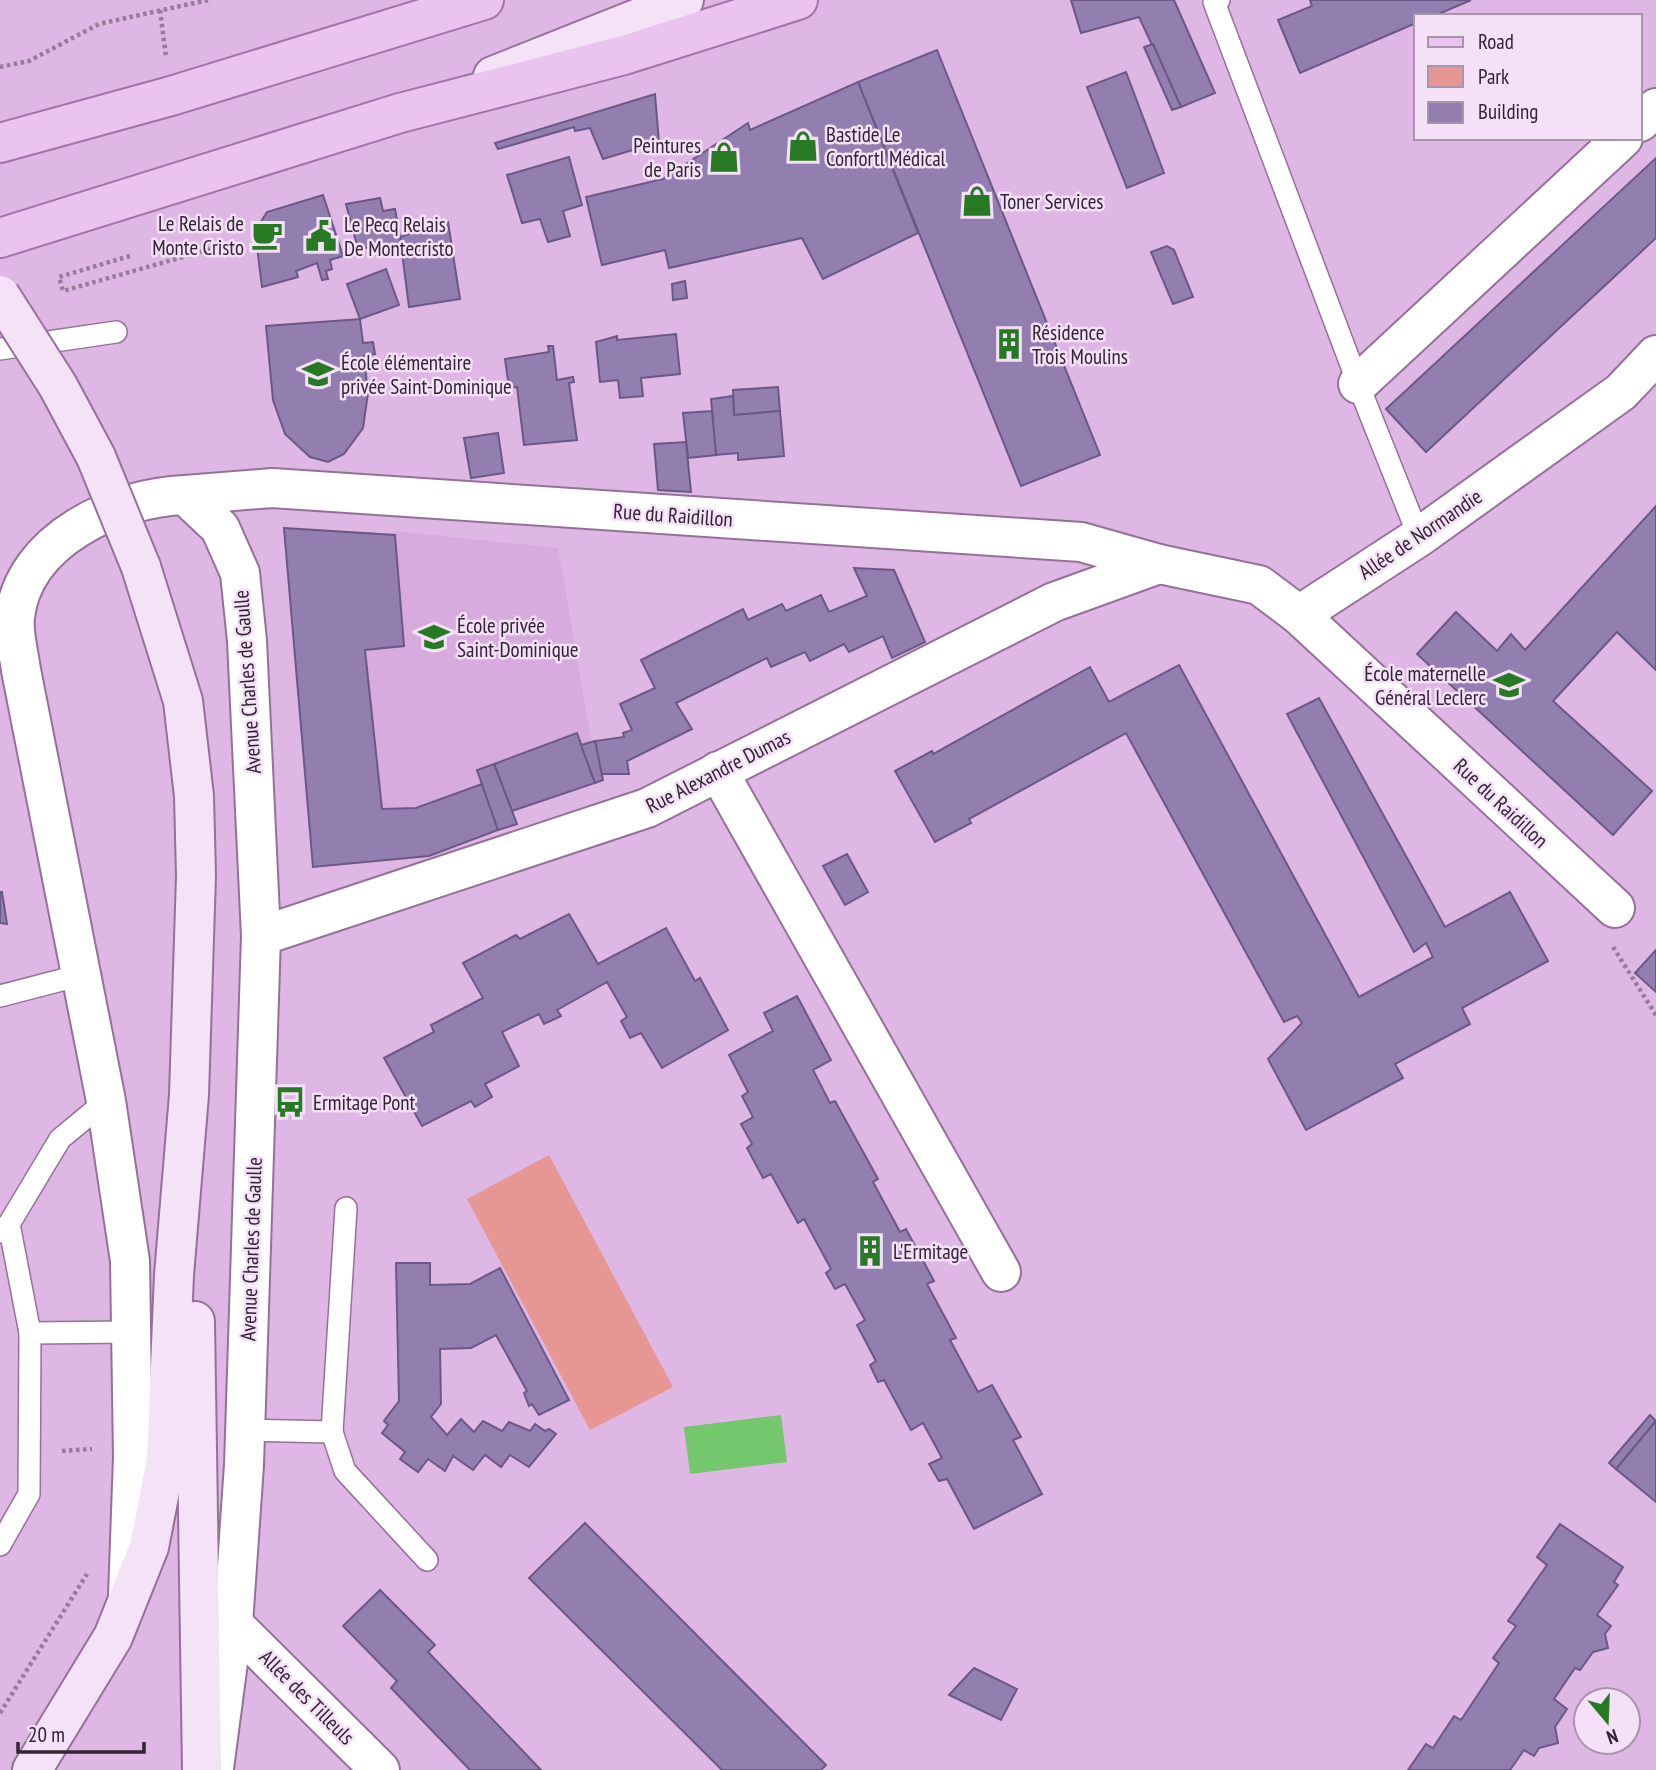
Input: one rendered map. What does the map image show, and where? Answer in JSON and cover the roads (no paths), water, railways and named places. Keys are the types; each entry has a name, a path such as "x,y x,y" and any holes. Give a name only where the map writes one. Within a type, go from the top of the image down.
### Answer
{"main road":[{"path":"0,143 172,96 484,0"},
{"path":"400,113 684,0"},
{"path":"11,233 400,113 624,55 798,0"},
{"path":"0,295 58,386 96,457 141,567 183,701 194,796 196,876 189,1095 174,1275 166,1460 149,1547 113,1637 32,1770"},
{"path":"189,1095 199,1461 202,1770"}],"street":[{"path":"1642,120 1656,108"},
{"path":"1358,384 1621,140"},
{"name":"Allée de Normandie","path":"1299,615 1419,537 1621,392 1656,355"},
{"name":"Rue du Raidillon","path":"185,495 272,488 1081,542 1159,564"},
{"path":"128,1598 132,1332 130,1261 106,1101 21,670 14,618 23,586 65,533 128,503 185,495"},
{"name":"Avenue Charles de Gaulle","path":"185,495 220,528 240,573 247,641 261,936 245,1430 233,1624 213,1770"},
{"path":"1159,564 1259,585 1299,615"},
{"name":"Rue Alexandre Dumas","path":"261,936 647,808 1054,602 1159,564"},
{"name":"Rue du Raidillon","path":"1299,615 1615,908"},
{"path":"718,771 1001,1272"},
{"name":"Allée des Tilleuls","path":"233,1624 380,1770"}],"lane":[{"path":"1219,0 1214,2 1358,384 1419,537"},
{"path":"0,349 116,332"},
{"path":"0,996 81,975"},
{"path":"0,1545 29,1494 30,1333 5,1228 60,1139 106,1101"},
{"path":"346,1208 332,1432 345,1471 427,1560"},
{"path":"30,1333 132,1332"},
{"path":"245,1430 332,1432"}],"place":[{"name":"Bastide Le Confortl Médical","path":"803,146"},
{"name":"Peintures de Paris","path":"724,157"},
{"name":"Toner Services","path":"977,201"},
{"name":"Le Relais de Monte Cristo","path":"267,235"},
{"name":"Le Pecq Relais De Montecristo","path":"321,236"},
{"name":"Résidence Trois Moulins","path":"1009,344"},
{"name":"École élémentaire privée Saint-Dominique","path":"318,374"},
{"name":"École privée Saint-Dominique","path":"434,637"},
{"name":"École maternelle Général Leclerc","path":"1509,685"},
{"name":"Ermitage Pont","path":"290,1102"},
{"name":"L'Ermitage","path":"870,1251"}]}
